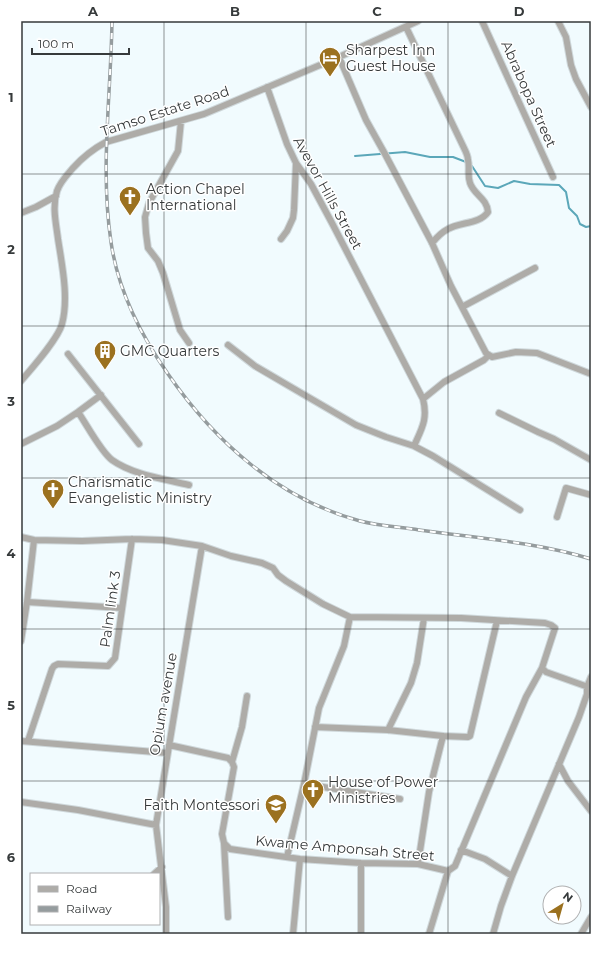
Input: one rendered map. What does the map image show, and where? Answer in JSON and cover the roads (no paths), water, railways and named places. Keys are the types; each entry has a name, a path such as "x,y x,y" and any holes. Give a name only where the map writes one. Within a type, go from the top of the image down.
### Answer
{"street":[{"name":"Tamso Estate Road","path":"21,381 54,339 62,325 65,301 64,279 54,215 56,196 69,172 83,158 99,146 123,137 204,114 339,57 418,21"},
{"name":"Abrabopa Street","path":"482,21 553,177"},
{"path":"558,21 566,37 576,79 591,107"},
{"path":"406,27 464,148 468,160 470,183 488,206 488,212 483,218 450,228 438,236 432,243"},
{"path":"339,57 366,120 432,243 462,307 488,356"},
{"name":"Avevor Hills Street","path":"267,88 287,144 296,163 311,184 423,399"},
{"path":"181,121 178,151 149,203 145,217 148,248 158,261 180,330 189,343"},
{"path":"280,239 287,231 294,210 296,163"},
{"path":"21,213 56,196"},
{"path":"462,307 535,268"},
{"path":"228,345 269,375 356,424 386,437 414,446 433,456 520,510"},
{"path":"488,356 492,357 516,352 537,354 591,374"},
{"path":"68,354 140,444"},
{"path":"414,446 426,417 423,399 444,382 484,360 488,356"},
{"path":"21,444 56,426 101,395"},
{"path":"78,412 105,453 112,460 139,473 189,485"},
{"path":"499,413 554,439 591,460"},
{"path":"558,517 566,488 591,495"},
{"path":"21,537 34,540 82,541 132,538 162,540 202,546 231,556 262,563 273,568 278,575 286,581 323,604 350,617 462,618 545,623 555,628 542,668 526,697 455,866 448,871 429,934"},
{"name":"Palm link 3","path":"24,741 41,705 54,666 58,664 108,666 115,658 132,538"},
{"path":"21,641 34,540"},
{"name":"Opium avenue","path":"166,934 166,907 156,825 202,546"},
{"path":"27,602 122,608"},
{"path":"287,857 304,784 319,708 344,646 350,617"},
{"path":"388,730 411,683 417,663 424,618"},
{"path":"315,727 388,730 466,738 470,736 497,621"},
{"path":"542,668 546,672 589,687"},
{"path":"493,934 512,876 583,706 591,677"},
{"path":"232,762 242,727 247,696"},
{"path":"418,864 429,792 443,736"},
{"path":"24,741 167,753"},
{"path":"169,745 228,758 234,767 222,834 224,843 228,917"},
{"path":"559,764 568,781 591,811"},
{"path":"304,784 400,800"},
{"path":"21,802 78,810 156,825"},
{"name":"Kwame Amponsah Street","path":"224,843 230,849 300,859 362,863 418,864 448,871"},
{"path":"461,850 485,859 512,876"},
{"path":"293,934 300,859"},
{"path":"361,934 362,863"},
{"path":"155,873 162,867"},
{"path":"581,934 591,917"}],"waterway":[{"path":"355,156 405,152 430,157 453,157 466,162"},
{"path":"472,166 485,186 498,188 514,181 530,184 559,185 566,192 569,208 577,216 580,224 586,227 591,226"}],"railway":[{"path":"112,21 106,187 114,260 125,295 148,343 186,399 206,423 251,465 276,483 302,498 330,511 360,521 375,524 527,544 591,559"}],"place":[{"name":"Sharpest Inn Guest House","path":"330,78"},
{"name":"Action Chapel International","path":"130,216"},
{"name":"GMC Quarters","path":"105,370"},
{"name":"Charismatic Evangelistic Ministry","path":"53,510"},
{"name":"House of Power Ministries","path":"313,810"},
{"name":"Faith Montessori","path":"276,824"}]}
